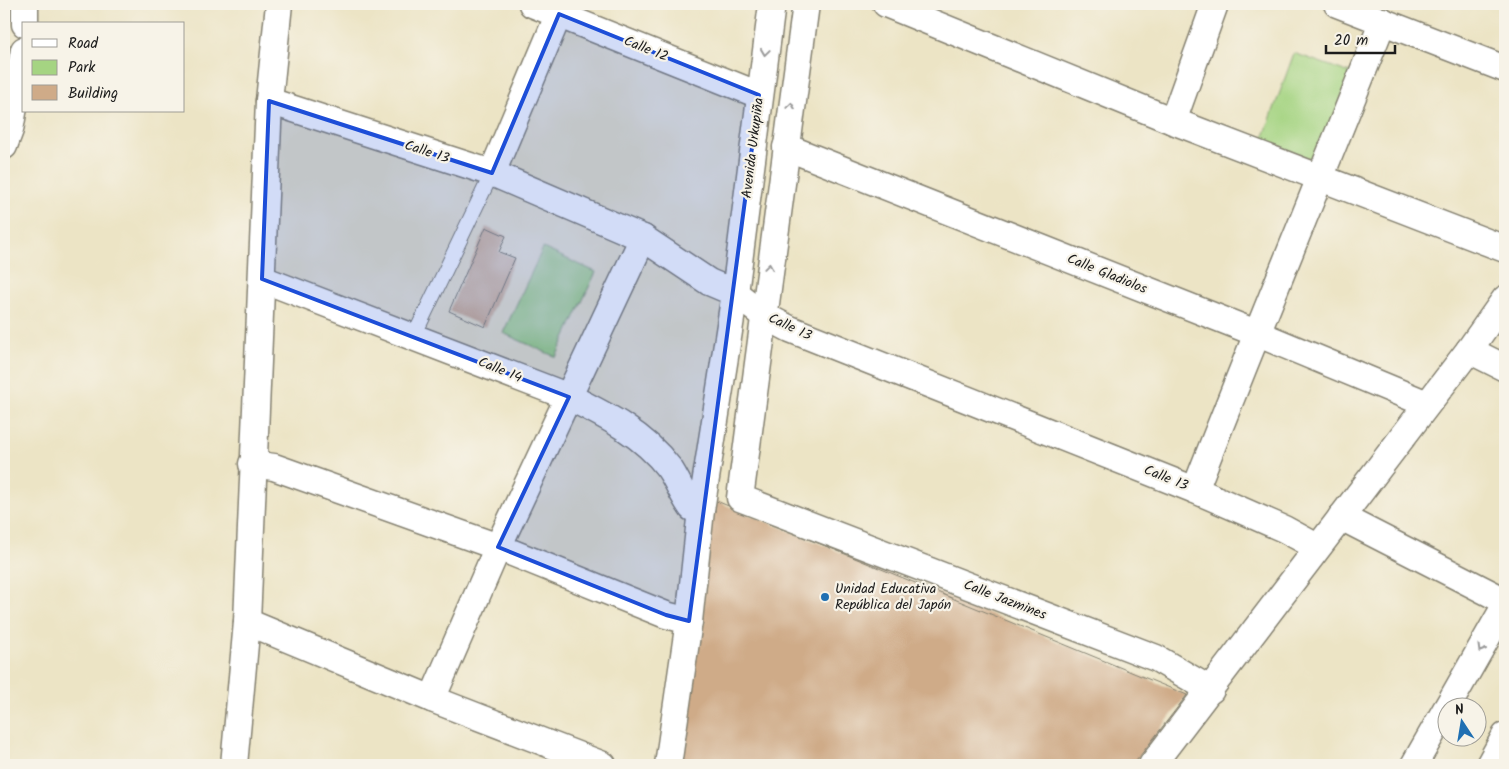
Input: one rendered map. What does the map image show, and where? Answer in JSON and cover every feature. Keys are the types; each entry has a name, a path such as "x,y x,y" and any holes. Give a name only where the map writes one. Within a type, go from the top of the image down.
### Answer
{"street":[{"path":"24,4 25,22"},
{"path":"234,765 247,622 252,464 269,101 280,4"},
{"name":"Calle 12","path":"532,4 561,9 759,95"},
{"name":"Avenida Urkupiña","path":"668,765 689,621 701,510 735,294 772,4"},
{"path":"763,315 806,4"},
{"path":"886,4 1174,121 1505,249"},
{"path":"1174,121 1215,4"},
{"path":"1337,4 1505,69"},
{"path":"492,173 561,9"},
{"path":"1195,490 1256,333 1322,177 1383,21"},
{"path":"4,146 10,130 22,61"},
{"name":"Calle 13","path":"269,101 492,173 643,238 709,282 735,294 763,315 790,329 1195,490 1284,529 1317,546"},
{"name":"Calle Gladiolos","path":"786,147 1256,333 1427,404"},
{"path":"432,700 498,547 643,238"},
{"name":"Calle 14","path":"262,279 569,397 613,419 646,442 669,469 692,508 701,510"},
{"path":"1152,765 1211,690 1317,546 1470,350 1505,299"},
{"name":"Calle Jazmines","path":"763,315 740,498 1156,658 1211,690"},
{"path":"1470,350 1505,368"},
{"path":"252,464 274,467 498,547 666,616 689,621"},
{"path":"1341,517 1505,601"},
{"path":"1454,696 1505,606"},
{"path":"247,622 432,700 604,765"},
{"path":"1414,765 1436,727"},
{"path":"1489,765 1505,736"}],"lane":[{"path":"414,336 492,173"}],"highlighted area":[{"path":"559,14 759,95 689,621 666,615 498,547 569,397 262,279 269,101 492,173"}],"green space":[{"path":"1294,53 1350,73 1319,162 1262,142"},
{"path":"543,248 596,272 556,357 503,333"}],"building":[{"path":"486,227 506,236 499,252 515,258 485,327 449,311"},
{"name":"Unidad Educativa República del Japón","path":"714,500 1187,695 1133,765 676,765"}],"place":[{"name":"Unidad Educativa República del Japón","path":"825,597"}]}
